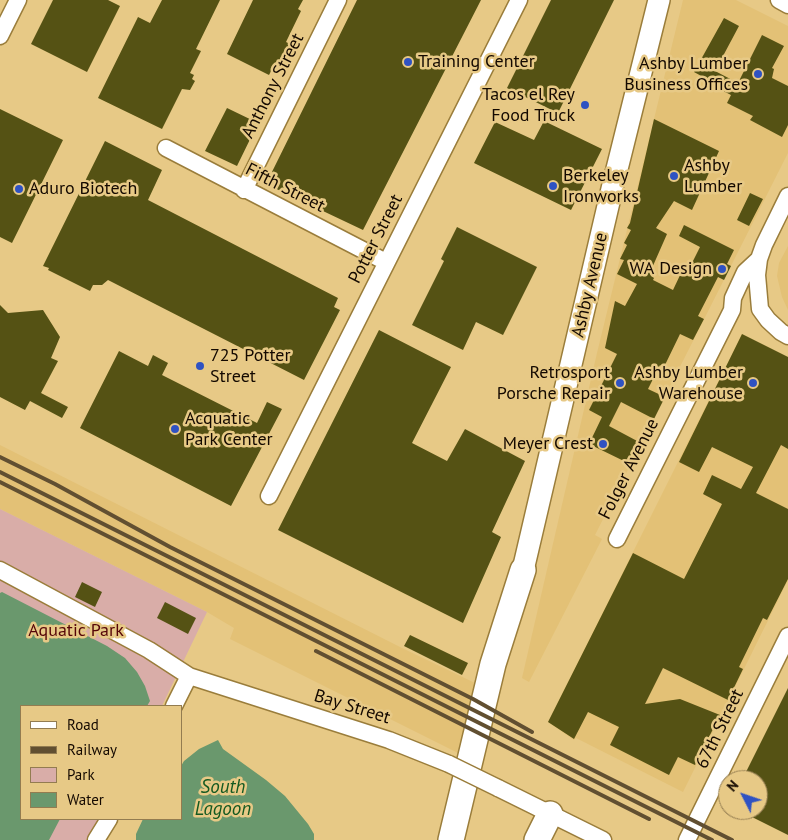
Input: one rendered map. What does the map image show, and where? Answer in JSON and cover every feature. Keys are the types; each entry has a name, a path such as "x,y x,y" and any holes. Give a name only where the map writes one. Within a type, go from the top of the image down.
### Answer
{"highway":[{"path":"451,840 493,664 523,570"},
{"path":"467,840 508,667 523,570"},
{"path":"537,840 550,814"}],"main road":[{"name":"Ashby Avenue","path":"523,570 608,207 659,0"}],"street":[{"path":"0,36 18,0"},
{"name":"Anthony Street","path":"244,190 338,0"},
{"name":"Potter Street","path":"269,496 519,0"},
{"path":"779,0 788,5"},
{"name":"Fifth Street","path":"166,148 386,262"},
{"name":"Folger Avenue","path":"760,309 756,275 759,259 766,240 788,196"},
{"name":"Folger Avenue","path":"617,538 732,310 733,298 745,272 759,259"},
{"path":"732,310 744,307 760,309 780,332 788,336"},
{"name":"Bay Street","path":"0,570 144,647 189,676 401,744 449,764 603,840"},
{"name":"67th Street","path":"687,840 788,636"},
{"path":"174,705 189,676"},
{"path":"96,840 108,820"}],"shaded area":[{"path":"683,0 736,0 788,26 788,153 595,535 602,539 529,682 522,678 597,353"},
{"path":"788,246 788,310 782,297 777,276 779,263"},
{"path":"742,334 788,357 788,580 683,792 576,738 574,740 548,722"},
{"path":"0,445 477,684 460,754 230,639 234,628 207,612 0,509"}],"green space":[{"name":"Aquatic Park","path":"0,509 207,612 162,705 20,705 20,820 98,820 86,840 0,840"}],"water":[{"path":"2,592 107,646 125,658 137,672 145,686 150,701 148,705 20,705 20,820 59,820 49,840 0,840 0,593"},
{"name":"South Lagoon","path":"218,740 223,749 285,796 308,824 314,834 314,840 136,840 136,834 143,820 182,820 182,764 199,749"}],"building":[{"path":"53,0 108,0 120,6 87,72 31,44"},
{"path":"162,0 220,0 196,49 201,51 190,73 194,75 192,79 195,81 190,90 182,89 162,129 98,98 138,17 150,23"},
{"path":"253,0 303,0 298,9 301,11 286,42 296,47 285,70 274,65 269,75 227,54"},
{"path":"357,0 481,0 363,230 266,184"},
{"path":"551,0 614,0 558,113 507,88"},
{"path":"724,18 739,26 715,71 738,83 762,35 784,46 772,68 774,69 772,78 788,86 788,125 782,137 750,120 753,116 727,103 731,95 704,81 705,78 694,72"},
{"path":"227,108 258,123 237,166 205,151"},
{"name":"Aduro Biotech","path":"0,109 63,140 12,243 0,237"},
{"path":"654,119 719,151 692,210 674,201 656,228 667,234 652,268 654,269 651,276 654,278 653,280 673,290 682,271 687,273 700,247 679,236 684,225 734,250 727,264 731,266 724,280 718,277 698,316 704,319 693,340 680,334 664,367 660,365 648,389 665,397 654,419 621,402 609,426 639,442 628,463 589,444 602,417 589,410 617,354 605,348 615,301 625,306 637,284 617,274 624,260 620,259 627,245 624,243 631,230 627,228 630,223"},
{"name":"Berkeley Ironworks","path":"544,121 602,149 571,210 474,163 495,122 534,140"},
{"path":"105,141 162,170 148,200 338,298 334,307 340,310 304,380 108,280 102,285 93,285 90,291 43,266"},
{"path":"750,193 763,199 749,226 737,220"},
{"path":"457,227 537,267 503,335 476,322 463,350 412,325 444,261 441,259"},
{"path":"0,305 8,313 43,310 60,337 51,358 58,361 41,393 68,407 62,418 30,401 25,410 0,397"},
{"path":"379,330 451,367 412,443 447,461 465,429 525,461 492,532 501,537 463,623 278,530"},
{"path":"742,334 788,357 788,449 781,445 756,493 788,509 788,579 767,620 763,618 739,667 743,669 728,700 663,668 645,704 680,699 720,715 695,765 678,757 669,775 610,745 619,727 588,712 574,739 548,722 633,553 684,579 722,504 703,494 712,475 741,489 753,467 712,447 699,472 679,462"},
{"name":"Acquatic Park Center","path":"119,351 148,366 153,355 168,363 162,375 257,423 267,402 282,409 231,506 80,428"},
{"path":"82,582 102,592 95,607 75,597"},
{"path":"165,602 196,618 188,634 157,618"},
{"path":"410,635 468,663 462,675 404,646"},
{"path":"788,688 788,835 758,820 768,820 768,770 747,770"}],"railway":[{"path":"0,457 55,484 170,547 473,699 532,732"},
{"path":"0,472 732,840"},
{"path":"0,482 712,840"},
{"path":"316,651 649,819"}],"place":[{"name":"Training Center","path":"408,62"},
{"name":"Ashby Lumber Business Offices","path":"758,74"},
{"name":"Tacos el Rey Food Truck","path":"585,105"},
{"name":"Ashby Lumber","path":"674,176"},
{"name":"Berkeley Ironworks","path":"553,186"},
{"name":"Aduro Biotech","path":"19,189"},
{"name":"WA Design","path":"722,269"},
{"name":"725 Potter Street","path":"200,366"},
{"name":"Retrosport Porsche Repair","path":"620,383"},
{"name":"Ashby Lumber Warehouse","path":"753,383"},
{"name":"Acquatic Park Center","path":"175,429"},
{"name":"Meyer Crest","path":"603,444"}]}
